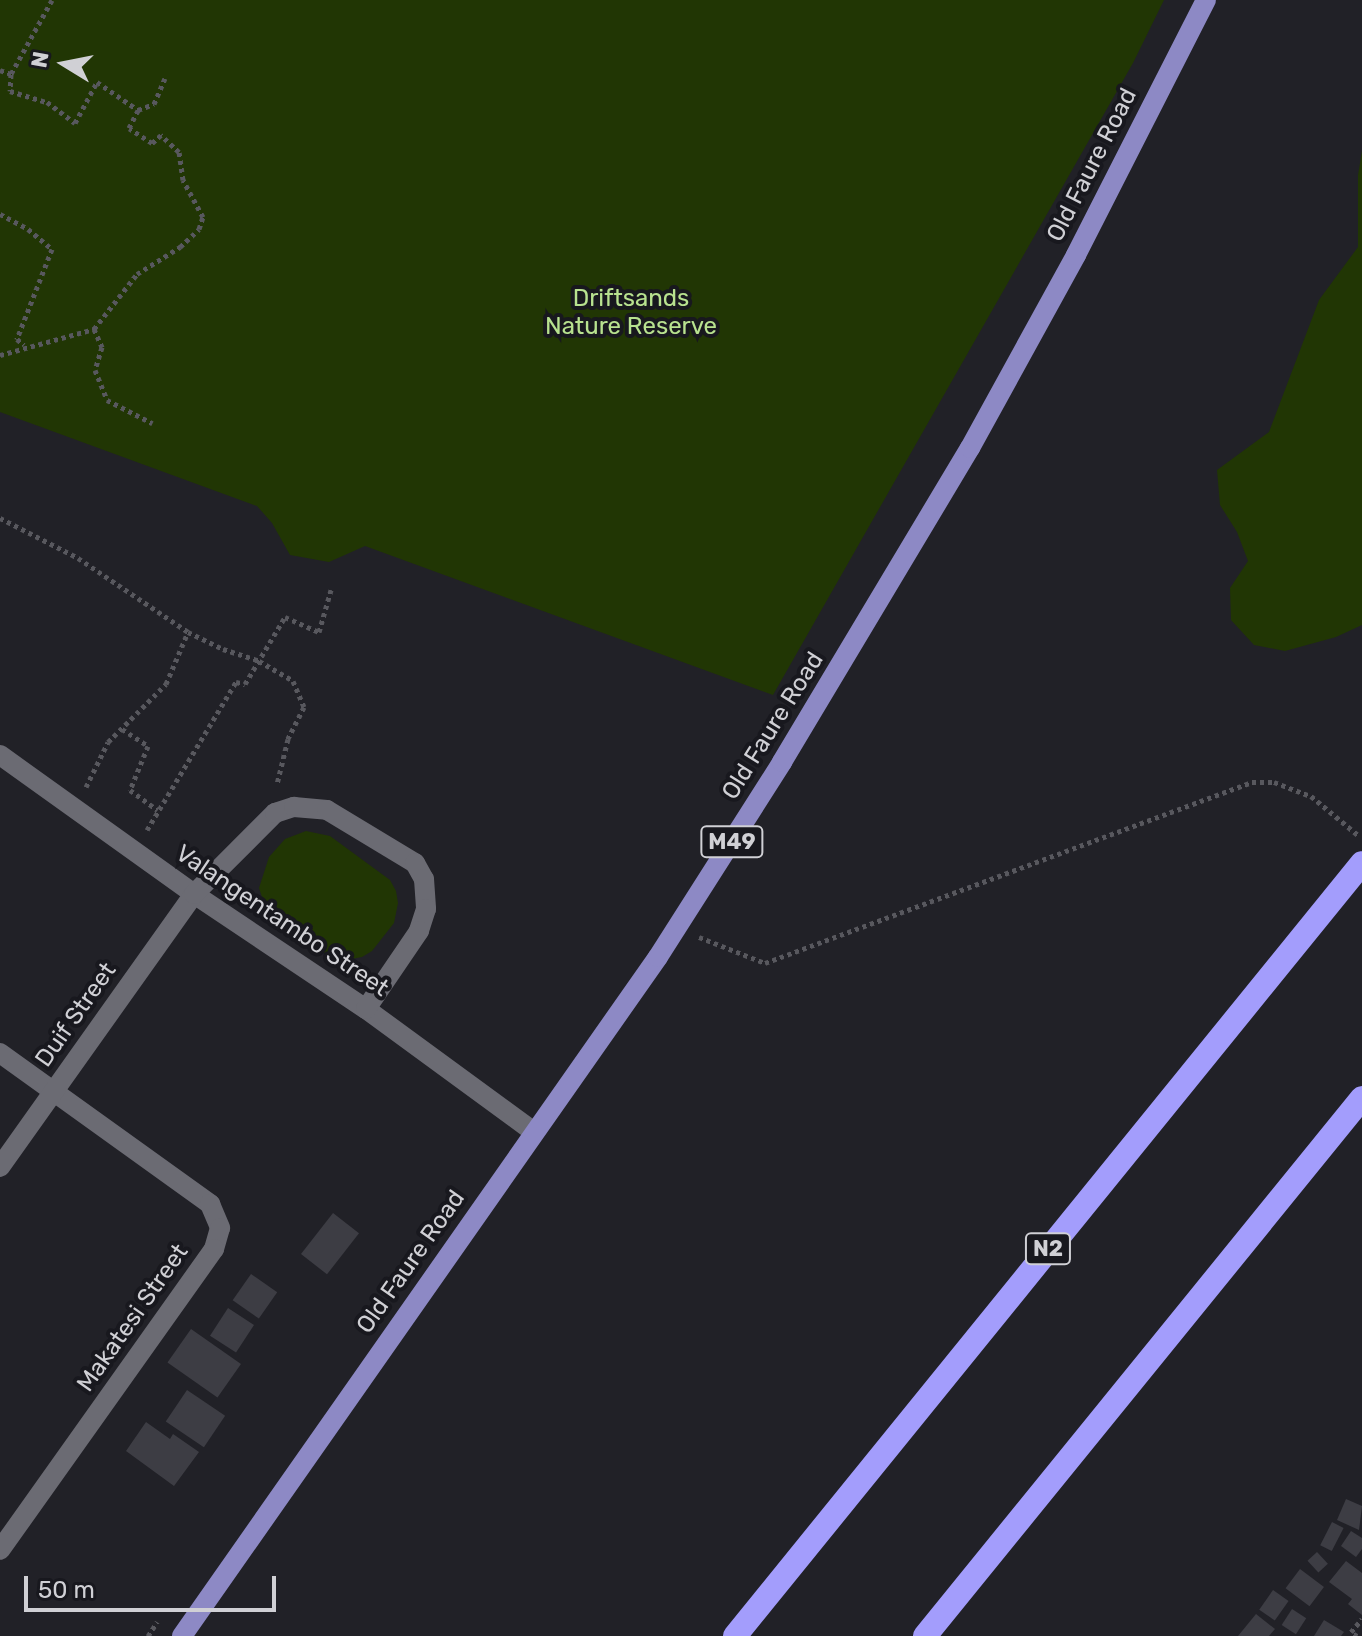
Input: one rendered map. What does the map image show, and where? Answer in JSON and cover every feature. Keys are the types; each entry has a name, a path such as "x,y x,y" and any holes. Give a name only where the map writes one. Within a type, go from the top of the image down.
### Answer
{"highway":[{"name":"N2","path":"735,1636 1362,863"},
{"path":"925,1636 1362,1098"}],"main road":[{"name":"Old Faure Road","path":"182,1636 658,957 894,577 1076,255 1206,0"}],"street":[{"name":"Valangentambo Street","path":"0,755 194,894 366,1009 534,1132"},
{"path":"275,813 303,807 327,810 415,863 424,879 426,909 419,931 366,1009"},
{"name":"Duif Street","path":"0,1167 194,894 275,813"},
{"name":"Makatesi Street","path":"0,1053 210,1204 220,1220 220,1237 0,1550"}],"path":[{"path":"52,0 11,74 10,91 47,102 75,123 97,82 138,110"},
{"path":"0,70 11,74"},
{"path":"0,355 25,345 69,339 94,329 137,274 180,247 199,229 203,217 183,180 179,152 161,135 152,143 129,128 138,110 154,104 165,78"},
{"path":"0,214 28,229 52,249 17,339 25,345"},
{"path":"94,329 102,347 95,370 107,400 152,423"},
{"path":"0,518 78,558 188,632 223,649 259,661 293,681 304,707 288,739 278,777 275,813"},
{"path":"133,850 236,682 245,684 285,617 319,632 331,590"},
{"path":"75,809 108,742 166,684 188,632"},
{"path":"122,729 148,746 130,790 158,810"},
{"path":"699,937 765,963 1252,782 1274,782 1311,796 1362,838"},
{"path":"1357,1636 1351,1632 1362,1619"}],"green space":[{"name":"Driftsands Nature Reserve","path":"0,0 1164,0 1133,63 773,695 365,546 329,562 290,555 272,523 257,506 0,412"},
{"path":"1362,151 1362,625 1336,637 1285,651 1254,645 1231,620 1230,588 1248,561 1237,532 1220,505 1217,470 1269,432 1319,300 1358,247 1358,175"},
{"path":"306,831 330,836 390,880 396,891 398,903 394,923 372,951 362,957 351,959 327,955 272,917 266,909 259,888 269,857 285,839"}],"building":[{"path":"333,1213 359,1233 327,1274 301,1254"},
{"path":"251,1274 277,1292 259,1319 233,1300"},
{"path":"228,1308 254,1325 236,1353 210,1336"},
{"path":"191,1329 241,1364 217,1398 167,1363"},
{"path":"187,1390 225,1416 204,1447 166,1422"},
{"path":"146,1422 170,1439 173,1434 199,1452 174,1486 126,1451"},
{"path":"1346,1499 1362,1506 1359,1530 1337,1520"},
{"path":"1332,1522 1344,1528 1332,1551 1320,1545"},
{"path":"1351,1531 1362,1538 1362,1549 1356,1557 1341,1546"},
{"path":"1317,1552 1328,1564 1318,1573 1307,1561"},
{"path":"1346,1561 1362,1573 1362,1615 1348,1604 1352,1599 1329,1582"},
{"path":"1300,1569 1324,1587 1310,1606 1286,1588"},
{"path":"1273,1590 1289,1601 1275,1621 1259,1610"},
{"path":"1292,1609 1306,1618 1296,1634 1282,1625"},
{"path":"1256,1614 1275,1629 1269,1636 1238,1636"},
{"path":"1324,1620 1344,1632 1341,1636 1314,1636"}]}
